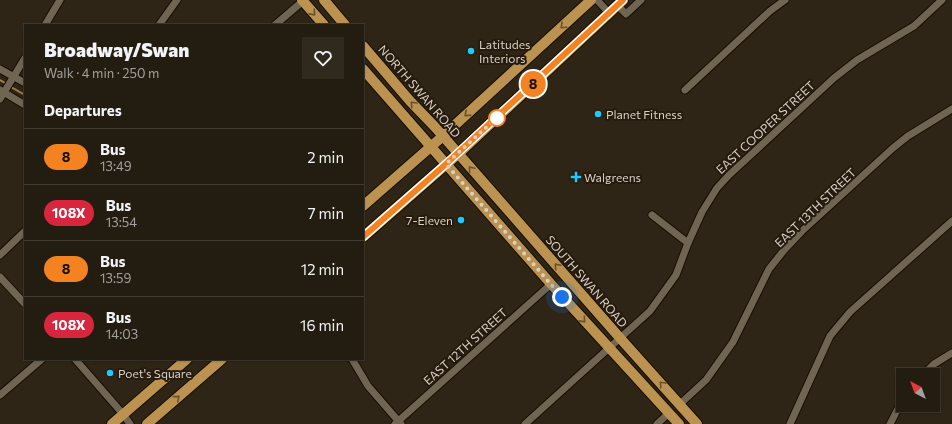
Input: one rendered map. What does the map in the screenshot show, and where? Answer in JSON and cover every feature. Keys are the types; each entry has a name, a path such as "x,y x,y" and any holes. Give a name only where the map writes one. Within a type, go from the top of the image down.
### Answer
{"main road":[{"path":"324,0 344,24"},
{"path":"364,205 431,147 592,0"},
{"path":"301,2 323,24"},
{"path":"364,236 458,154 620,3"},
{"name":"NORTH SWAN ROAD","path":"364,47 458,154"},
{"path":"364,70 551,284 679,424"},
{"name":"SOUTH SWAN ROAD","path":"458,154 697,424"},
{"path":"112,424 186,360"},
{"path":"148,424 211,363"}],"street":[{"path":"46,24 60,0"},
{"path":"160,24 177,0"},
{"path":"291,0 301,2"},
{"path":"597,0 609,13"},
{"path":"620,3 626,14 641,0"},
{"path":"685,90 770,11 785,0"},
{"name":"EAST COOPER STREET","path":"525,424 650,311 676,275 702,212 717,188 729,174 834,78 857,60 914,26 942,0"},
{"path":"276,24 301,2"},
{"path":"0,99 2,91 14,76 24,60"},
{"path":"0,69 24,82"},
{"path":"2,91 24,104"},
{"name":"EAST 13TH STREET","path":"680,404 706,380 733,342 769,269 785,249 802,231 893,148 908,136 952,109"},
{"path":"652,215 688,243"},
{"path":"790,424 830,336 850,312 952,220"},
{"path":"0,255 24,232"},
{"path":"0,277 24,303"},
{"name":"EAST 12TH STREET","path":"398,423 551,284"},
{"path":"930,368 952,353"},
{"path":"0,395 41,360"},
{"path":"76,360 130,424"},
{"path":"353,360 368,386 398,423"},
{"path":"890,424 896,412"},
{"path":"657,424 669,413"}],"waterway":[{"path":"0,80 7,84"},
{"path":"11,87 24,94"}],"bus line":[{"name":"8","path":"364,236 513,103 623,0"}],"place":[{"name":"Latitudes Interiors","path":"471,51"},
{"name":"Planet Fitness","path":"598,114"},
{"name":"Walgreens","path":"576,177"},
{"name":"7-Eleven","path":"461,220"},
{"name":"Poet's Square","path":"110,373"}],"route":[{"path":"497,118 502,113 446,164 562,297"}]}
